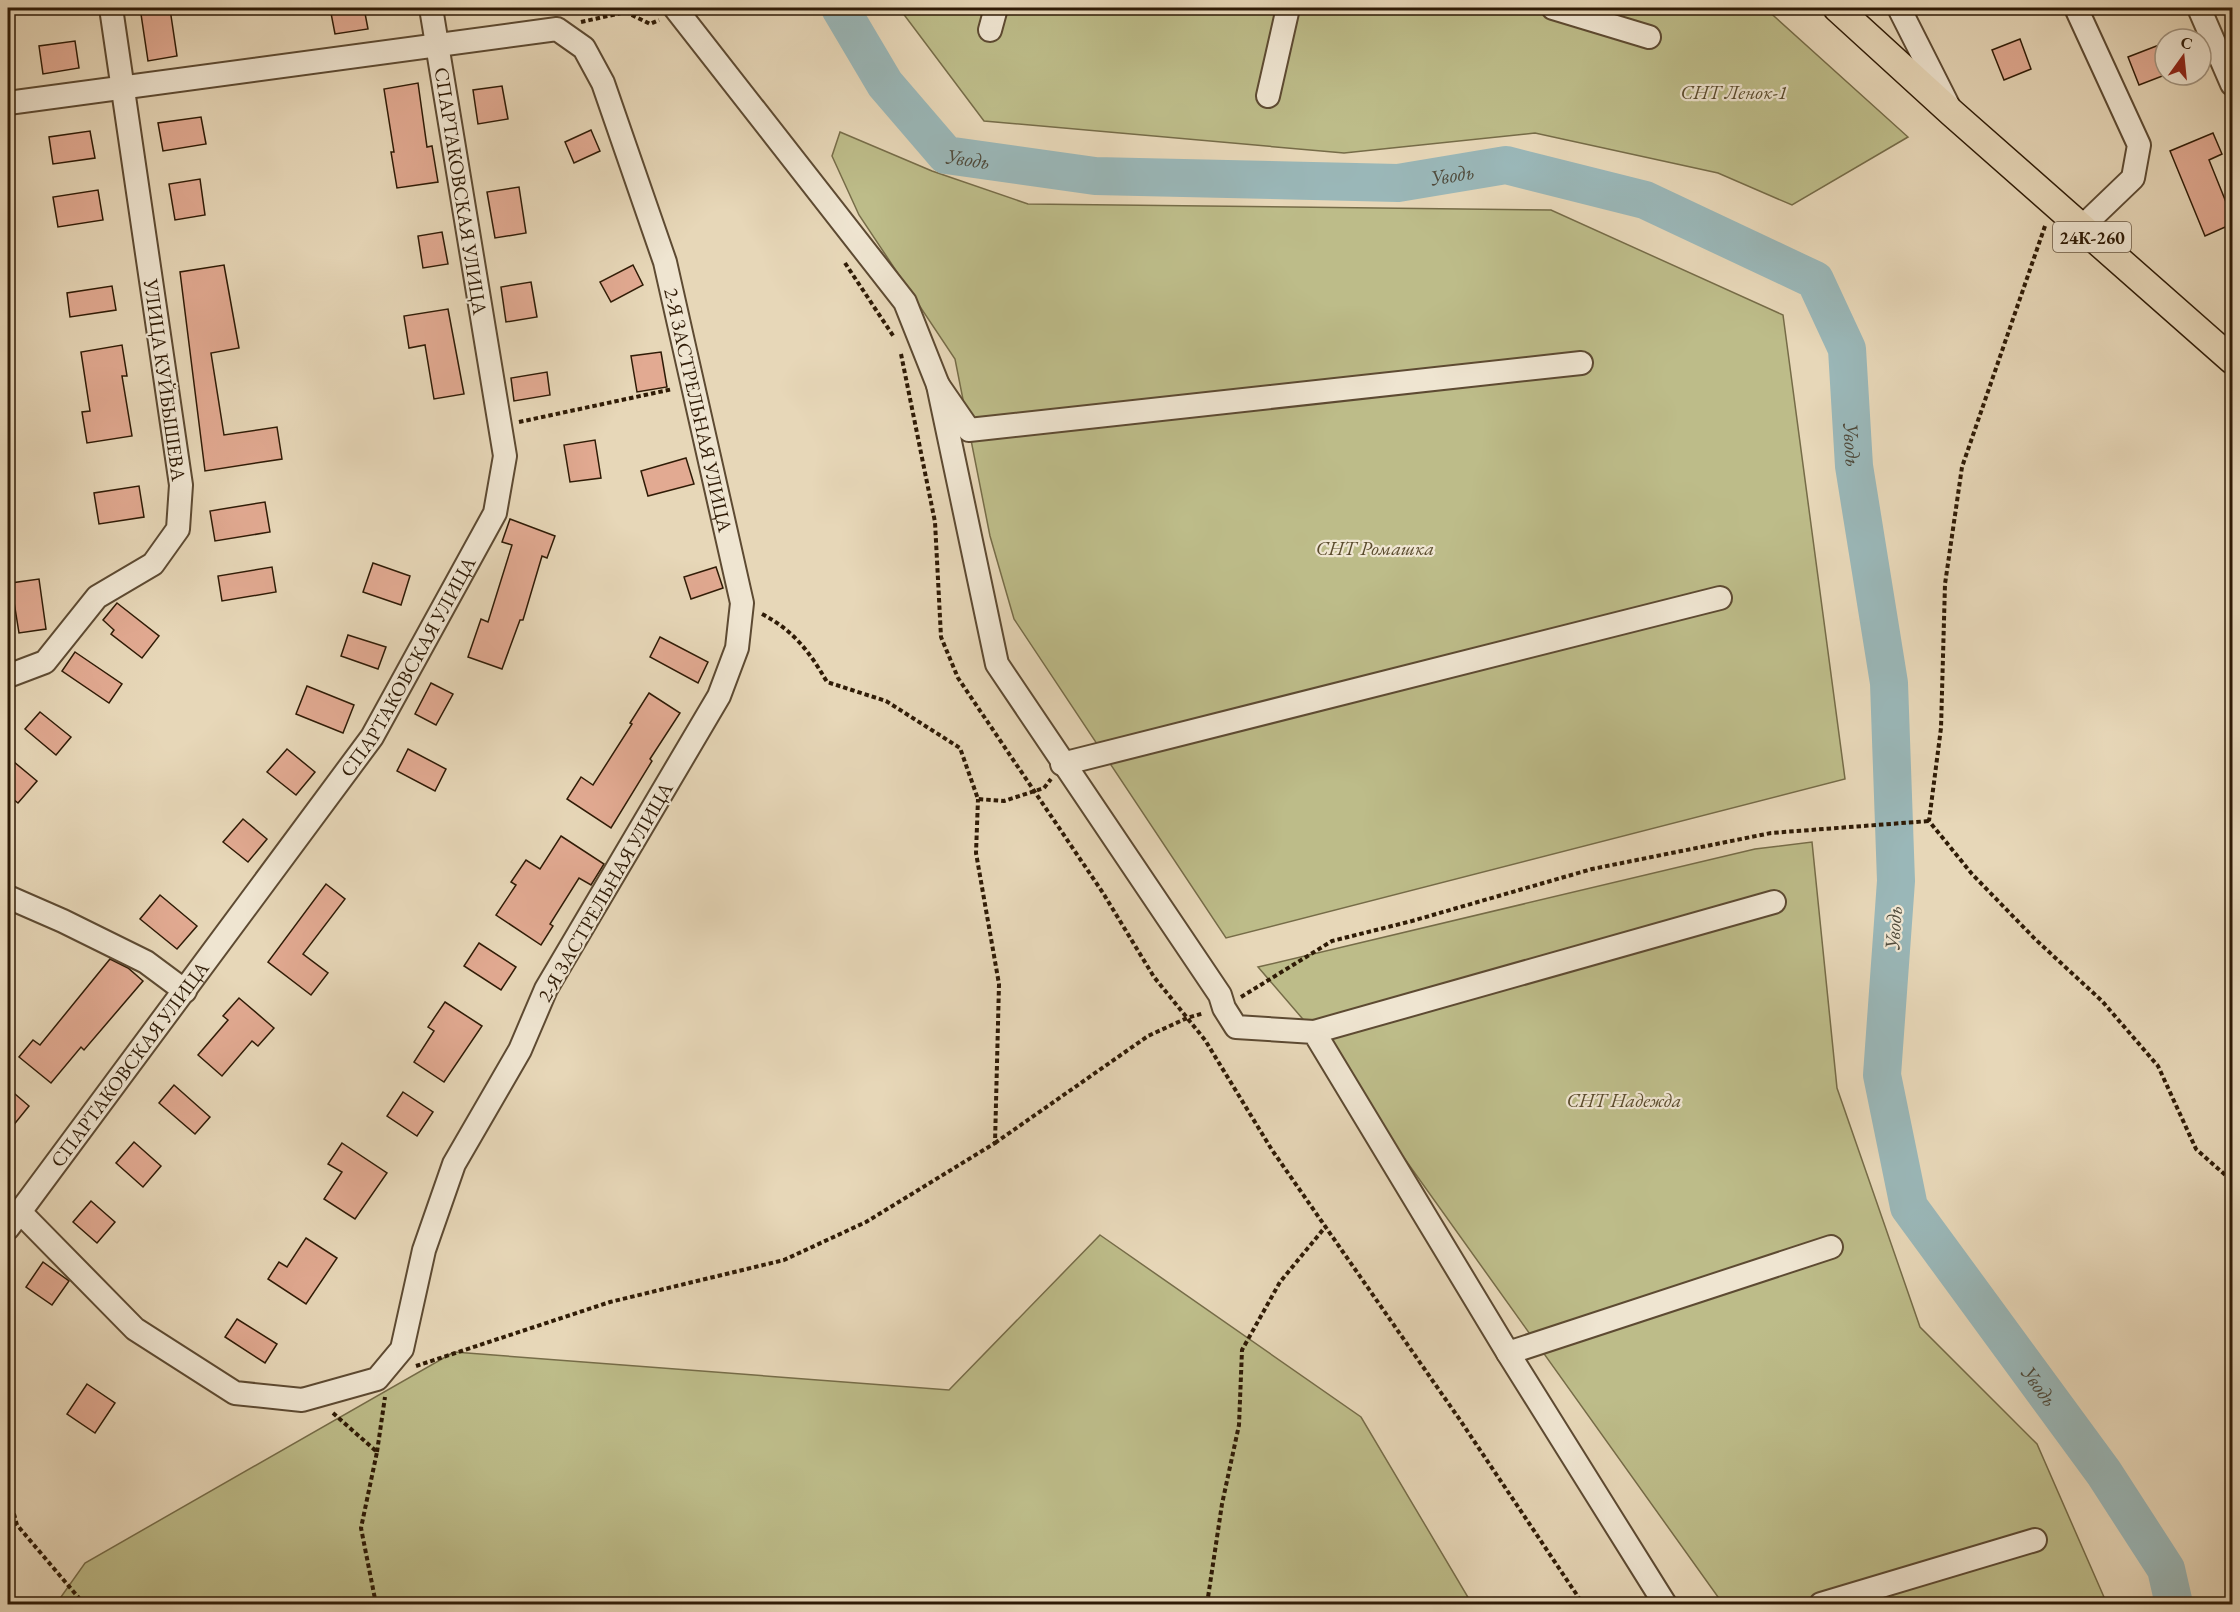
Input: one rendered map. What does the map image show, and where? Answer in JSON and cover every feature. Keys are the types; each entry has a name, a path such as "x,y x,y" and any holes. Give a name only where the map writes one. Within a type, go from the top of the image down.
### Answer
{"main road":[{"name":"24К-260","path":"1837,8 1952,113 2232,360"}],"street":[{"name":"УЛИЦА КУЙБЫШЕВА","path":"10,676 45,662 97,597 153,564 178,529 181,485 111,8"},
{"name":"СПАРТАКОВСКАЯ УЛИЦА","path":"14,1221 372,737 495,513 506,456 431,8"},
{"path":"990,30 996,8"},
{"path":"1268,96 1288,8"},
{"path":"1553,8 1649,37"},
{"path":"1899,8 1952,113"},
{"path":"2076,8 2139,145 2133,178 2082,227"},
{"path":"2199,8 2232,84"},
{"path":"667,10 905,302 938,385 997,664 1062,764 1220,995 1224,1008 1236,1027 1314,1032 1774,902"},
{"path":"8,103 557,29"},
{"name":"2-Я ЗАСТРЕЛЬНАЯ УЛИЦА","path":"383,1377 402,1349 424,1250 454,1164 520,1050 546,989 719,696 737,648 742,603 665,262 603,83 584,48 557,29"},
{"path":"938,385 969,430 1581,363"},
{"path":"1062,764 1720,598"},
{"path":"8,897 146,962 185,991"},
{"path":"1314,1032 1508,1353 1665,1605"},
{"path":"14,1221 135,1329 235,1393 302,1400 383,1377"},
{"path":"1508,1353 1831,1247"},
{"path":"1821,1605 2035,1540"}],"path":[{"path":"557,29 602,16 626,12 650,24 662,18 667,10"},
{"path":"2045,226 1962,467 1945,584 1941,728 1929,821 1972,874 2035,939 2103,1001 2158,1066 2196,1149 2232,1182"},
{"path":"843,261 899,344 935,522 940,637 958,678 1103,893 1154,977 1205,1040 1272,1150 1460,1420 1583,1605"},
{"path":"501,426 693,384"},
{"path":"742,603 781,624 808,650 827,682 886,701 960,748 978,799 976,853 999,984 994,1143"},
{"path":"978,799 1004,801 1044,789 1062,764"},
{"path":"1224,1008 1332,941 1592,868 1771,833 1929,821"},
{"path":"376,1605 361,1528 377,1452 383,1377 610,1302 784,1260 867,1222 994,1143 1148,1036 1187,1017"},
{"path":"1207,1605 1222,1504 1239,1425 1242,1350 1280,1282 1326,1226"},
{"path":"314,1397 377,1452"},
{"path":"8,1492 17,1525 84,1605"}],"green space":[{"name":"СНТ Ленок-1","path":"899,8 1765,8 1908,137 1792,205 1718,173 1535,133 1344,153 984,121"},
{"name":"СНТ Ромашка","path":"840,132 932,171 1028,204 1551,210 1783,315 1845,779 1226,938 1014,619 990,536 955,359 859,215 832,156"},
{"name":"СНТ Надежда","path":"1812,842 1837,1088 1920,1327 2037,1444 2107,1604 1723,1604 1314,1032 1258,967 1755,849"},
{"path":"1100,1235 1361,1417 1472,1604 56,1604 85,1563 454,1352 949,1390"}],"building":[{"path":"330,8 364,8 368,29 335,34"},
{"path":"170,9 177,56 148,61 141,14"},
{"path":"2020,39 2031,69 2004,80 1992,50"},
{"path":"75,41 79,68 43,74 39,46"},
{"path":"2153,47 2153,80 2139,85 2128,57"},
{"path":"418,83 427,147 432,146 438,182 397,188 384,89"},
{"path":"502,86 508,119 478,124 473,90"},
{"path":"201,117 206,144 163,151 158,123"},
{"path":"591,130 600,151 574,163 565,142"},
{"path":"90,131 95,158 53,164 49,137"},
{"path":"2213,133 2222,154 2209,160 2232,217 2232,224 2205,236 2170,151"},
{"path":"200,179 205,215 175,220 169,184"},
{"path":"519,187 526,233 495,238 487,192"},
{"path":"98,190 103,220 58,227 53,197"},
{"path":"442,232 448,264 423,268 418,236"},
{"path":"224,265 239,348 211,353 224,435 277,427 282,459 205,471 180,272"},
{"path":"633,265 643,285 611,302 600,282"},
{"path":"531,282 537,317 506,322 501,287"},
{"path":"112,286 116,310 70,317 67,293"},
{"path":"448,309 464,394 434,399 425,345 409,348 404,316"},
{"path":"122,345 127,376 122,376 132,436 87,443 82,412 90,411 81,352"},
{"path":"661,352 667,387 637,392 631,356"},
{"path":"547,372 550,395 514,401 511,378"},
{"path":"595,440 601,478 570,482 564,445"},
{"path":"686,458 694,484 648,496 641,471"},
{"path":"139,486 144,517 99,524 94,493"},
{"path":"265,502 270,532 215,541 210,511"},
{"path":"510,519 555,536 547,558 542,556 523,620 520,620 502,669 468,657 481,619 488,622 512,545 502,542"},
{"path":"373,563 410,576 401,605 363,592"},
{"path":"272,567 276,592 222,601 218,576"},
{"path":"716,567 723,588 691,599 684,577"},
{"path":"39,579 46,629 19,633 11,583"},
{"path":"117,603 159,636 142,658 111,634 114,630 103,620"},
{"path":"348,635 386,647 378,669 341,656"},
{"path":"660,637 708,662 698,683 650,657"},
{"path":"75,652 122,684 109,703 62,671"},
{"path":"431,683 453,694 436,725 415,714"},
{"path":"307,686 354,705 343,733 296,714"},
{"path":"649,693 680,713 650,759 652,761 611,828 567,799 581,777 593,785"},
{"path":"40,712 71,737 56,755 25,729"},
{"path":"287,749 315,772 296,795 267,772"},
{"path":"408,749 446,769 435,791 397,771"},
{"path":"8,757 37,781 18,803 8,795"},
{"path":"243,819 267,839 248,862 223,842"},
{"path":"561,836 604,864 591,885 579,878 550,924 553,926 541,945 496,915 516,885 511,882 526,860 540,869"},
{"path":"326,884 345,899 303,954 328,973 311,995 268,962"},
{"path":"160,895 197,926 177,949 140,919"},
{"path":"479,943 516,967 501,990 464,966"},
{"path":"110,959 128,968 143,981 84,1050 81,1047 51,1083 19,1057 33,1040 40,1045"},
{"path":"239,998 274,1028 258,1046 252,1041 222,1076 198,1055 228,1020 223,1016"},
{"path":"445,1002 482,1026 444,1082 414,1062 434,1031 428,1027"},
{"path":"174,1085 210,1117 195,1134 159,1103"},
{"path":"8,1088 29,1106 8,1132"},
{"path":"403,1092 433,1112 417,1136 387,1116"},
{"path":"134,1142 161,1166 143,1187 116,1163"},
{"path":"342,1143 387,1173 355,1219 324,1199 342,1172 328,1164"},
{"path":"91,1201 115,1222 97,1243 73,1222"},
{"path":"306,1238 337,1258 306,1304 268,1279 279,1262 287,1267"},
{"path":"43,1262 69,1281 52,1305 26,1287"},
{"path":"237,1319 277,1344 265,1363 225,1337"},
{"path":"87,1384 115,1403 95,1433 67,1414"}],"waterway":[{"name":"Уводь","path":"840,8 885,84 946,155 1095,176 1398,183 1506,165 1645,200 1815,280 1847,349 1854,466 1889,683 1896,881 1882,1075 1909,1207 2104,1473 2166,1569 2174,1604"}]}
